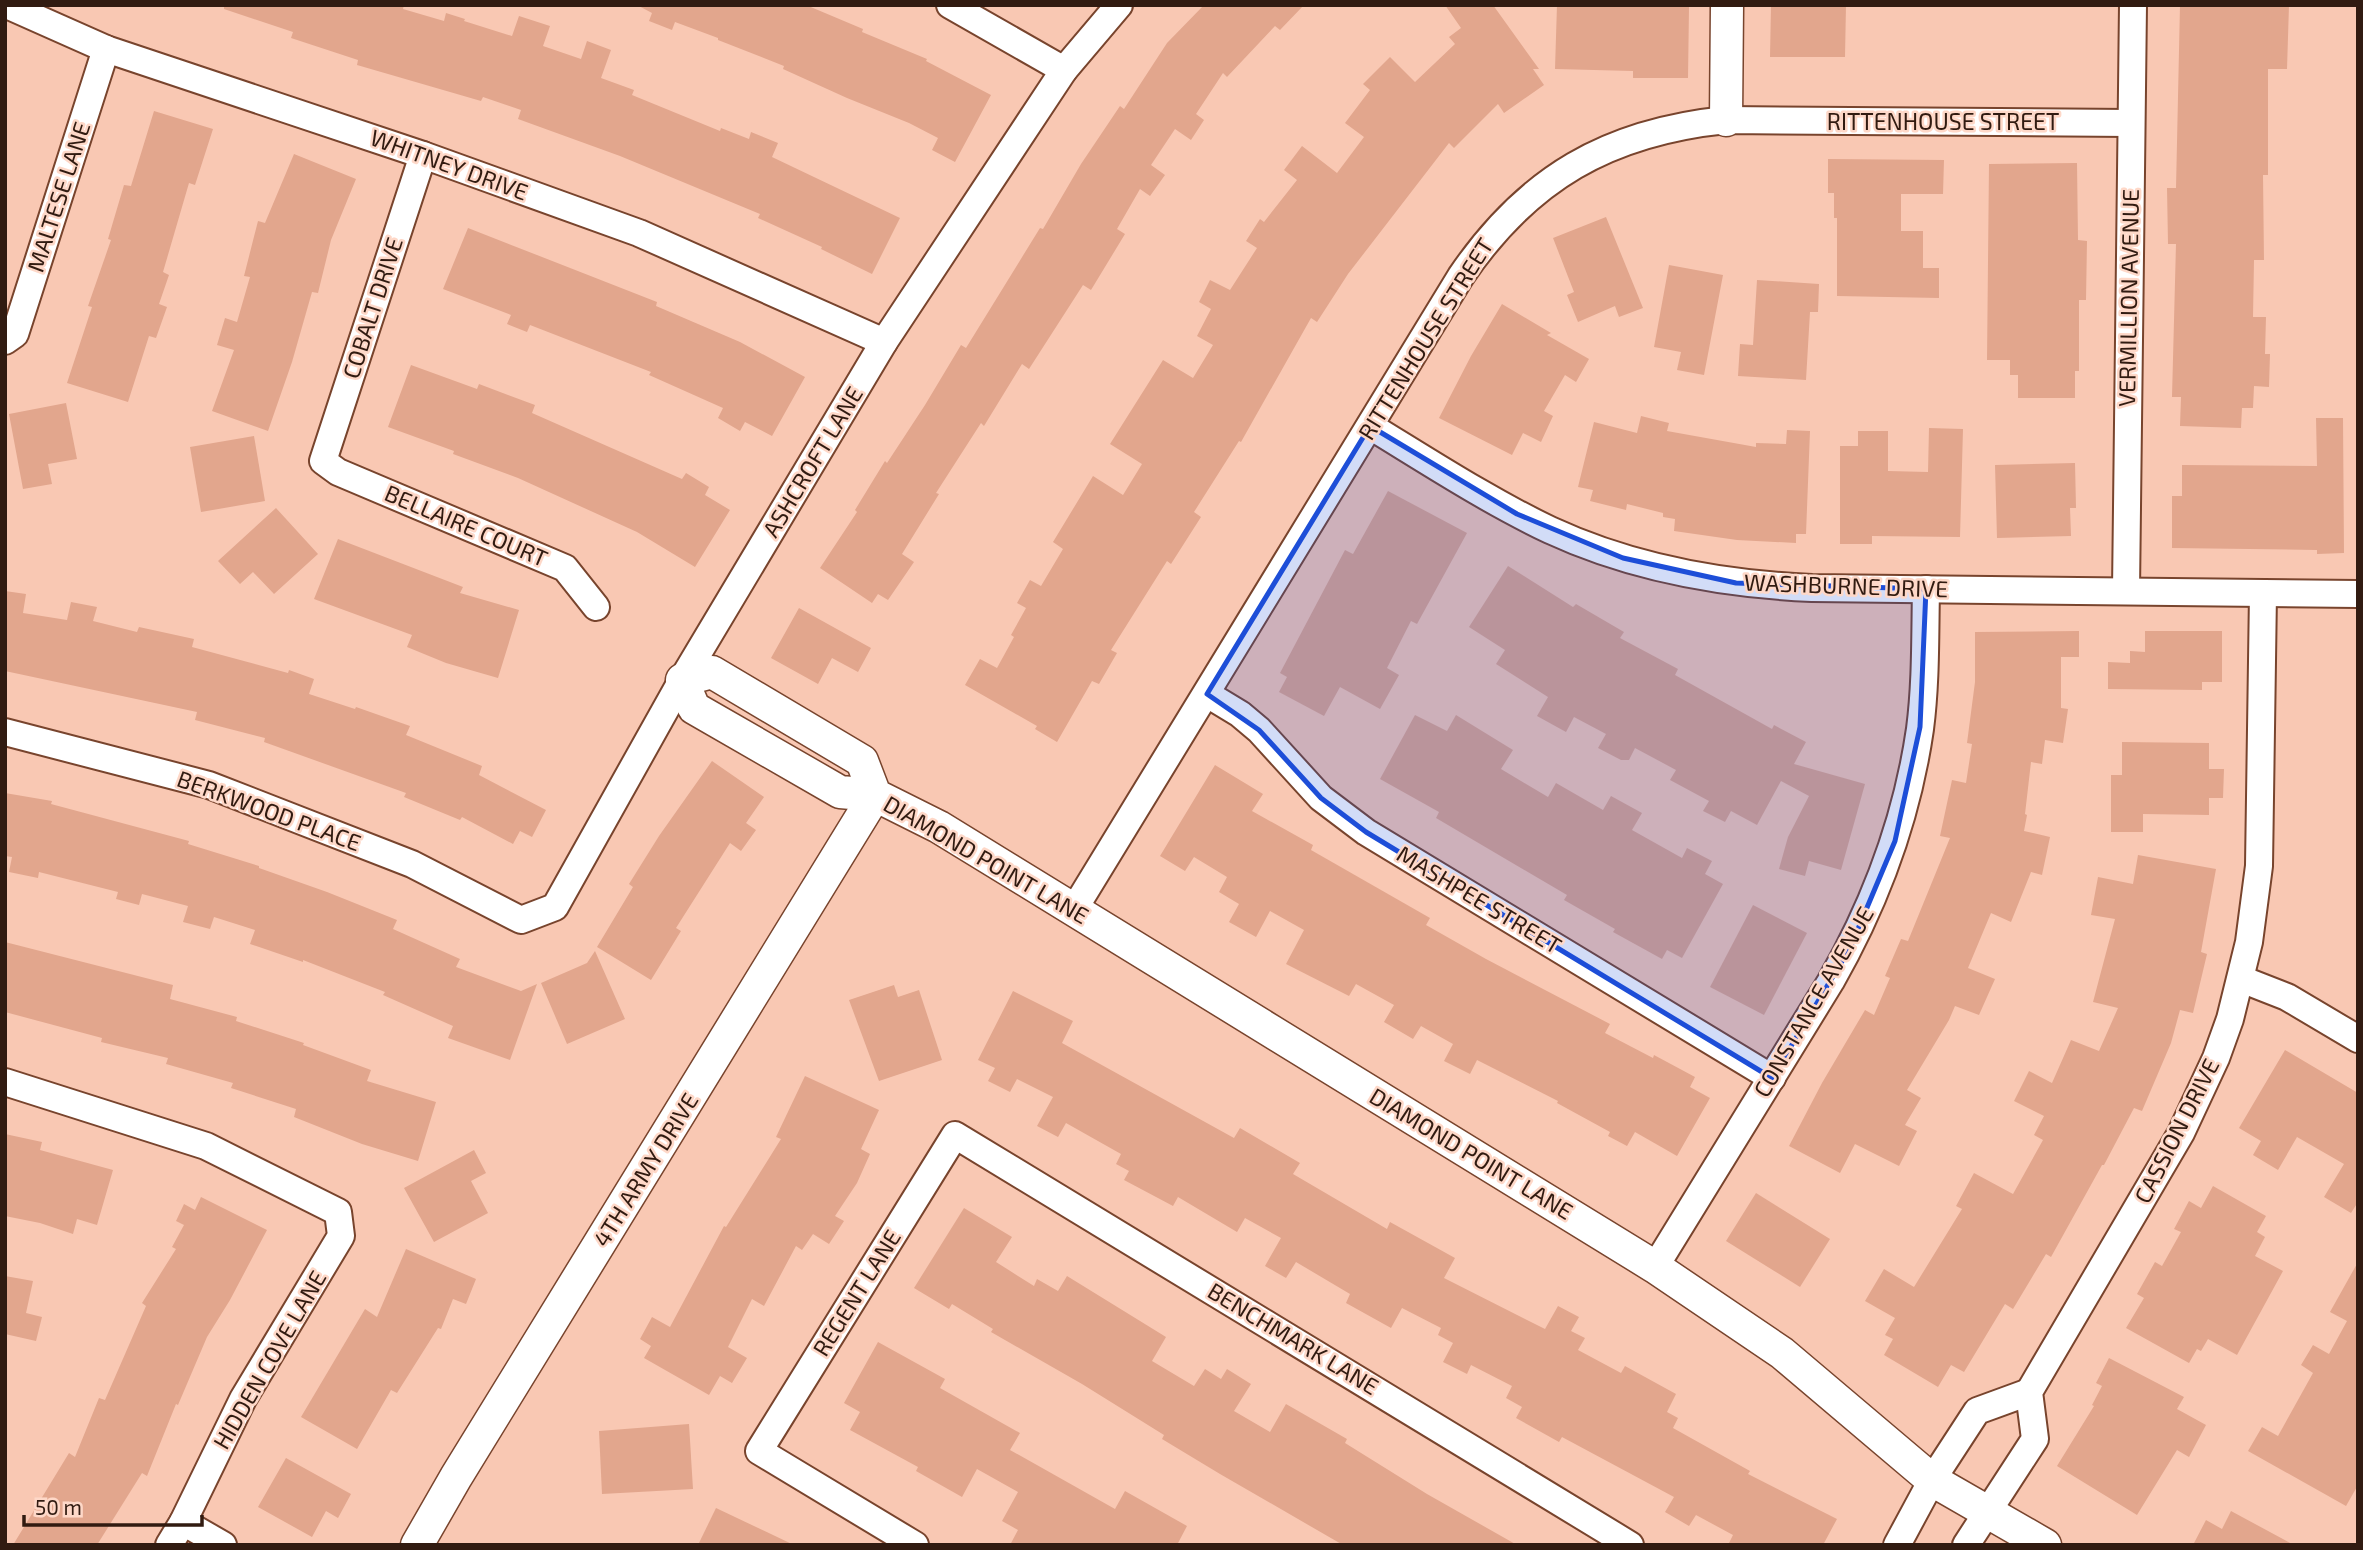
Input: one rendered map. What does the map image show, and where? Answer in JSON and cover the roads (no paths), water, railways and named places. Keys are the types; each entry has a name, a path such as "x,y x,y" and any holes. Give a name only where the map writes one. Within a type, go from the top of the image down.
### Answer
{"street":[{"name":"WHITNEY DRIVE","path":"7,5 106,49 423,155 639,233 884,342"},
{"path":"950,5 1064,70"},
{"name":"ASHCROFT LANE","path":"521,920 555,907 682,680 884,342 1064,70 1119,5"},
{"path":"1726,120 1727,5"},
{"name":"VERMILLION AVENUE","path":"2126,591 2133,5"},
{"name":"MALTESE LANE","path":"5,341 15,334 106,49"},
{"name":"RITTENHOUSE STREET","path":"1073,911 1461,276 1495,229 1561,173 1613,145 1668,128 1726,120 2131,123"},
{"name":"COBALT DRIVE","path":"324,461 423,155"},
{"name":"WASHBURNE DRIVE","path":"1370,426 1517,514 1587,545 1698,577 1774,587 2358,594"},
{"name":"BELLAIRE COURT","path":"324,461 338,472 565,568 596,607"},
{"name":"CONSTANCE AVENUE","path":"1655,1267 1850,948 1877,889 1905,804 1920,727 1925,663 1926,589"},
{"name":"CASSION DRIVE","path":"2029,1392 2181,1133 2216,1059 2241,979 2259,866 2263,593"},
{"name":"DIAMOND POINT LANE","path":"682,680 712,672 862,761 874,794 939,827 1655,1267 1782,1353 1932,1480 2045,1545"},
{"name":"MASHPEE STREET","path":"1208,694 1240,714 1259,730 1321,798 1366,832 1772,1078"},
{"name":"BERKWOOD PLACE","path":"5,732 209,785 412,864 521,920"},
{"name":"4TH ARMY DRIVE","path":"417,1545 874,794"},
{"path":"2241,979 2287,997 2358,1039"},
{"name":"HIDDEN COVE LANE","path":"5,1082 206,1146 338,1212 341,1236 243,1399 169,1545"},
{"name":"REGENT LANE","path":"915,1545 759,1451 954,1135"},
{"name":"BENCHMARK LANE","path":"954,1135 1630,1545"},
{"path":"1897,1545 1932,1480 1977,1411 2029,1392 2035,1439 1966,1545"},
{"path":"183,1522 223,1545"}]}
